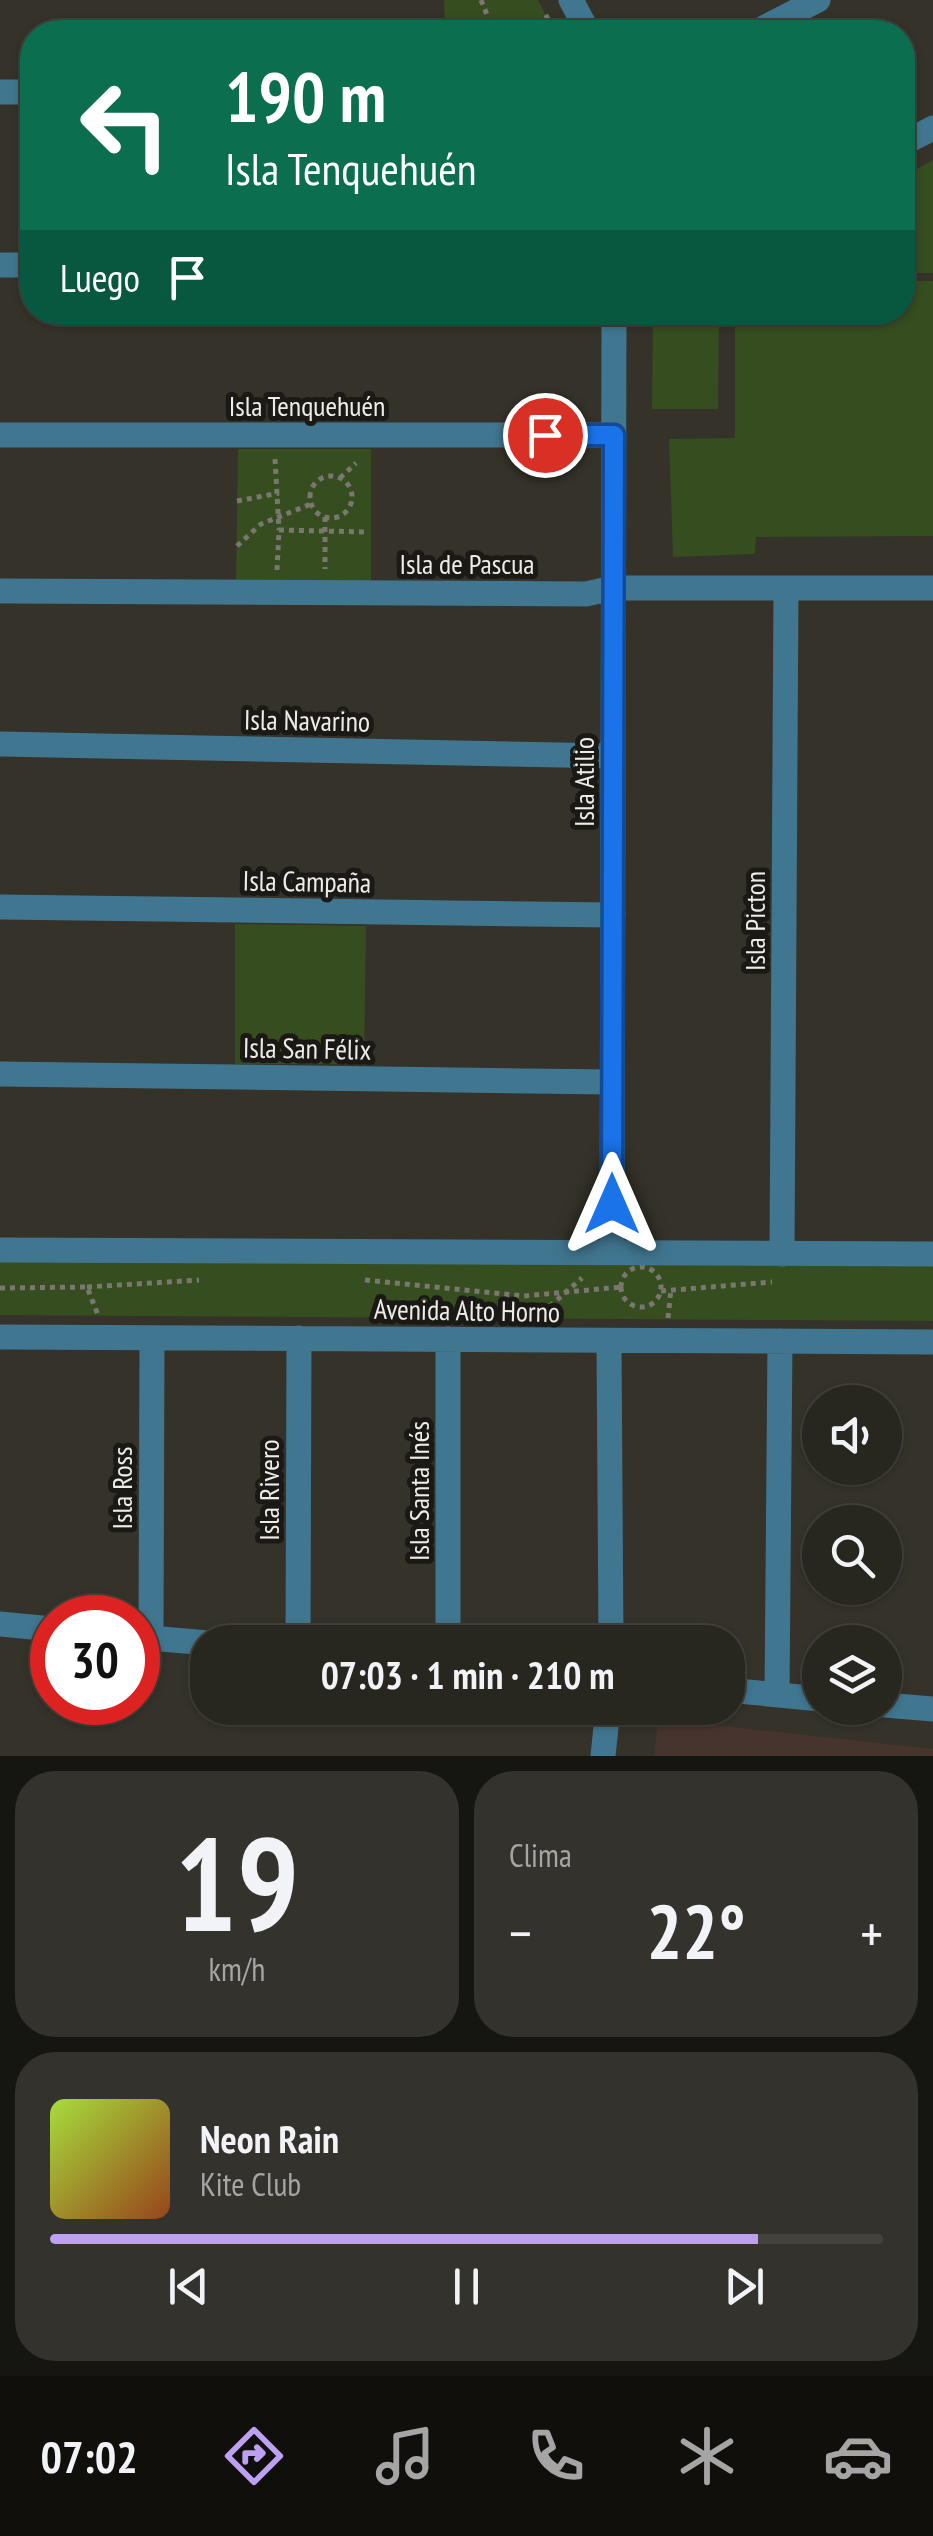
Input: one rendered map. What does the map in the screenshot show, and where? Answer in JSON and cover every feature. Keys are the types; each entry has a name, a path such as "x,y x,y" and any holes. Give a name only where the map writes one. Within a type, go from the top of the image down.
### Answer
{"street":[{"path":"779,20 818,0"},
{"name":"Isla Atilio","path":"612,1252 614,325"},
{"name":"Isla Tenquehuén","path":"0,435 614,435"},
{"name":"Isla de Pascua","path":"0,590 586,594 614,588 933,588"},
{"name":"Isla Picton","path":"782,1254 786,588"},
{"name":"Isla Navarino","path":"0,744 613,756"},
{"name":"Isla Campaña","path":"0,907 613,915"},
{"name":"Isla San Félix","path":"0,1074 612,1082"},
{"name":"Avenida Alto Horno","path":"0,1250 933,1254"},
{"name":"Avenida Alto Horno","path":"0,1337 933,1342"},
{"name":"Isla Ross","path":"145,1595 152,1338"},
{"name":"Isla Rivero","path":"298,1625 299,1338"},
{"name":"Isla Santa Inés","path":"448,1339 448,1625"},
{"path":"777,1695 780,1341"},
{"path":"610,1342 610,1625"},
{"path":"0,1624 30,1627"},
{"path":"160,1638 190,1641"},
{"path":"902,1706 933,1709 933,1686"},
{"path":"745,1692 802,1697"},
{"path":"603,1756 606,1725"}],"path":[{"path":"540,20 572,2"},
{"path":"272,435 279,493 276,592"},
{"path":"325,518 338,517 349,508 352,495 346,482 333,476 319,479 311,490 311,504 325,518 326,592"},
{"path":"237,501 279,493"},
{"path":"237,546 261,524 311,504"},
{"path":"279,530 366,532"},
{"path":"514,1339 612,1252"},
{"path":"665,1341 676,1254"},
{"path":"643,1267 655,1272 661,1291 654,1302 636,1307 625,1300 621,1287 625,1274 643,1267"},
{"path":"346,1278 524,1296 621,1287"},
{"path":"0,1288 200,1280"},
{"path":"88,1287 108,1338"}],"shaded area":[{"path":"657,1725 713,1725 933,1749 933,1756 654,1756"}],"green space":[{"path":"444,0 538,0 548,20 445,20"},
{"path":"933,160 933,273 915,273 915,170"},
{"path":"915,281 933,281 933,536 756,537 755,554 673,557 669,439 735,438 735,325 915,325"},
{"path":"653,325 719,325 718,409 652,409"},
{"path":"238,449 371,449 371,583 236,582"},
{"path":"235,924 366,926 364,1064 235,1064"},
{"path":"0,1261 933,1264 933,1321 0,1315"}],"route":[{"path":"545,435 614,435 612,1204"}]}
